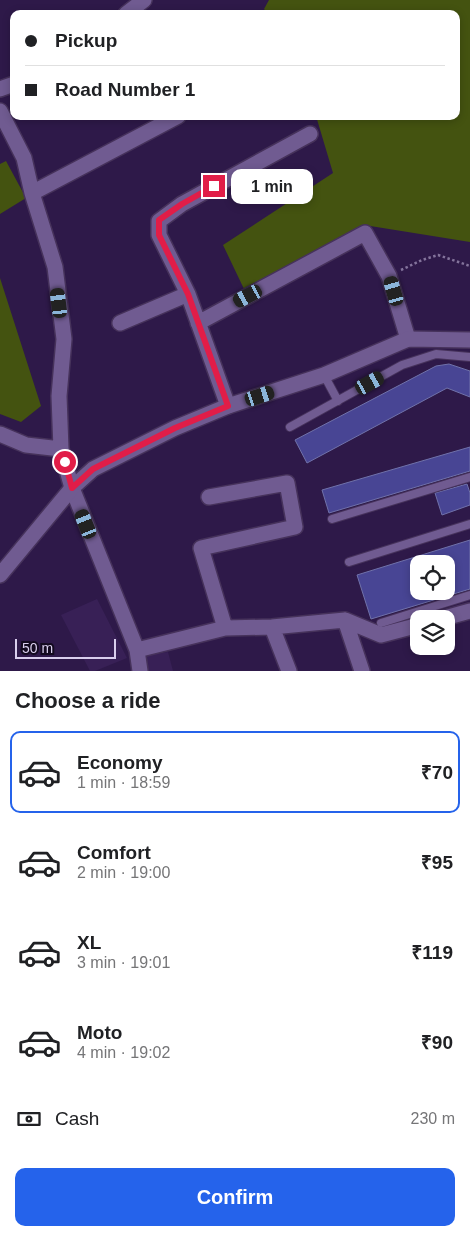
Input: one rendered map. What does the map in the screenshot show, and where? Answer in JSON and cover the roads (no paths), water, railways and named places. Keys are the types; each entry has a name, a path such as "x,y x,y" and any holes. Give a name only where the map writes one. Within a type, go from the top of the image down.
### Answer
{"street":[{"path":"131,10 144,0"},
{"path":"0,111 24,158 32,193 54,267 64,339 59,396 62,449 72,488 137,650 140,671"},
{"path":"32,193 170,120"},
{"path":"228,406 188,294 159,235 159,220 182,204 310,134"},
{"path":"198,323 366,233 389,276 408,338"},
{"path":"120,323 188,294"},
{"path":"0,575 72,488 93,469 175,428 228,406 324,375 408,338 470,340"},
{"path":"0,434 26,445 62,449"},
{"path":"209,496 287,483 295,527 201,548 225,628"},
{"path":"455,615 470,611"},
{"path":"137,650 225,628 272,627 346,620 381,635 410,627"},
{"path":"346,620 362,671"},
{"path":"272,627 289,671"}],"lane":[{"path":"290,427 402,365 436,354 470,357"},
{"path":"324,375 338,401"},
{"path":"332,519 470,477"},
{"path":"349,562 470,524"},
{"path":"381,623 470,595"}]}
